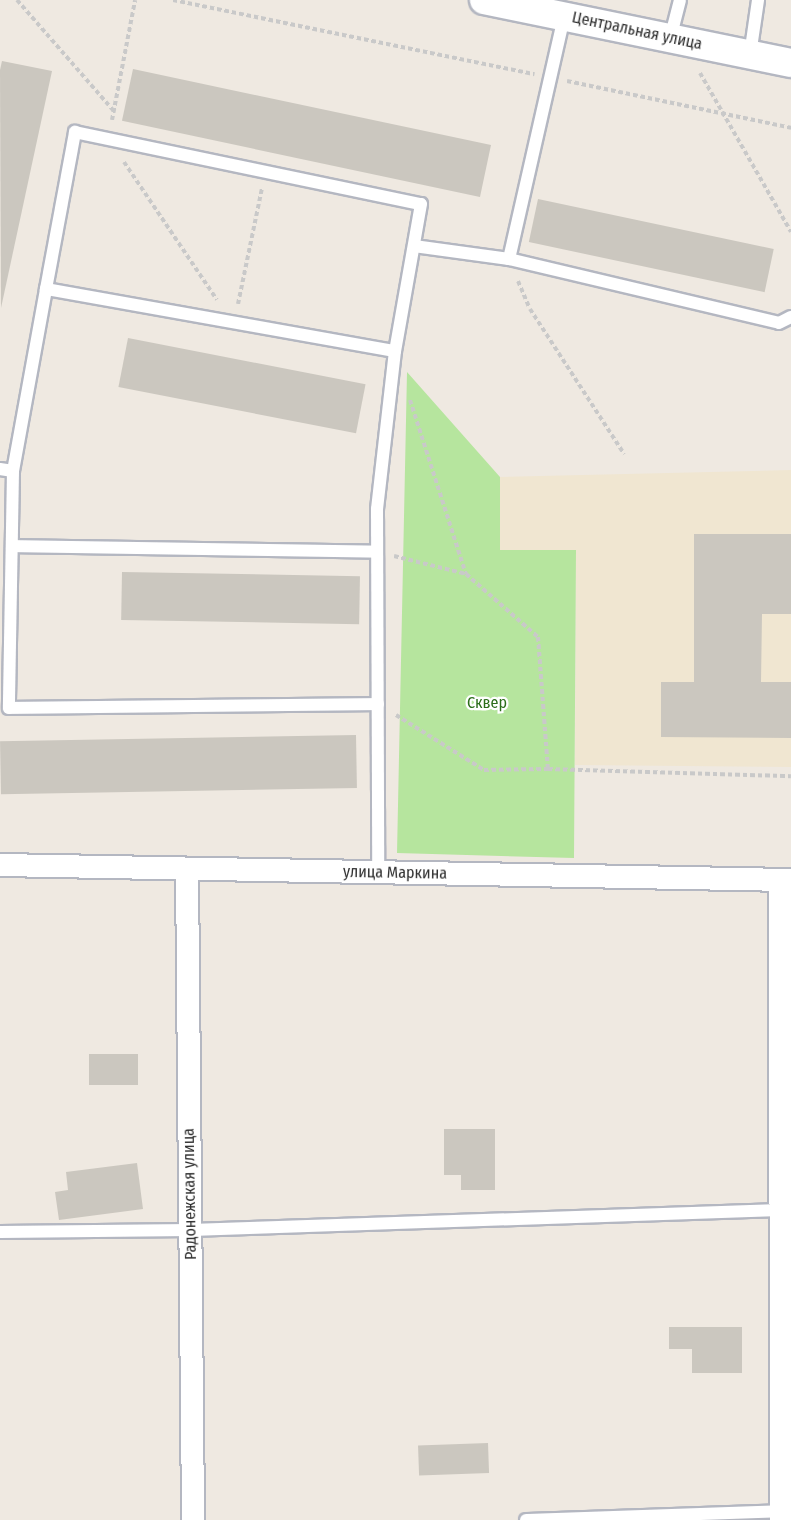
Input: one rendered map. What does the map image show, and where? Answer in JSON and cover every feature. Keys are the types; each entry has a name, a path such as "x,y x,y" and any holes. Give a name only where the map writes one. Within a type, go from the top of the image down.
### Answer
{"street":[{"name":"Центральная улица","path":"484,0 791,63"},
{"name":"улица Маркина","path":"0,865 786,880"},
{"name":"Радонежская улица","path":"187,869 193,1520"},
{"path":"781,1515 780,1210 785,1071 786,880"}],"lane":[{"path":"670,39 681,0"},
{"path":"750,55 758,0"},
{"path":"509,259 564,16"},
{"path":"378,704 9,708 13,471 75,132 421,204 394,351 377,509 378,704 378,872"},
{"path":"414,246 509,259 779,323 791,317"},
{"path":"46,289 394,351"},
{"path":"0,469 13,471"},
{"path":"12,546 377,552"},
{"path":"0,1232 191,1230 780,1210"},
{"path":"526,1520 781,1515"}],"path":[{"path":"16,0 114,111"},
{"path":"135,0 109,139 234,324"},
{"path":"173,0 791,128"},
{"path":"698,70 726,114 791,232"},
{"path":"234,324 265,172"},
{"path":"509,259 530,309 624,454"},
{"path":"409,396 466,574"},
{"path":"377,552 466,574 538,637 548,769"},
{"path":"378,704 484,770 548,769 791,776"}],"shaded area":[{"path":"791,470 791,767 575,765 576,550 500,550 500,477"}],"green space":[{"name":"Сквер","path":"407,372 500,477 500,550 576,550 574,858 397,853"}],"building":[{"path":"2,61 52,71 1,308 0,70"},
{"path":"133,69 491,145 480,197 122,121"},
{"path":"538,199 774,249 765,292 529,242"},
{"path":"128,338 366,384 356,433 118,387"},
{"path":"694,534 791,534 791,614 762,614 761,682 791,682 791,738 661,737 661,682 694,682"},
{"path":"122,572 360,576 359,624 121,620"},
{"path":"356,735 357,788 1,794 0,741"},
{"path":"89,1054 138,1054 138,1085 89,1085"},
{"path":"444,1129 495,1129 495,1190 461,1190 461,1175 444,1175"},
{"path":"137,1163 143,1209 59,1220 55,1192 68,1190 66,1172"},
{"path":"669,1327 742,1327 742,1373 692,1373 692,1349 669,1349"},
{"path":"488,1443 489,1473 419,1475 418,1445"}]}
